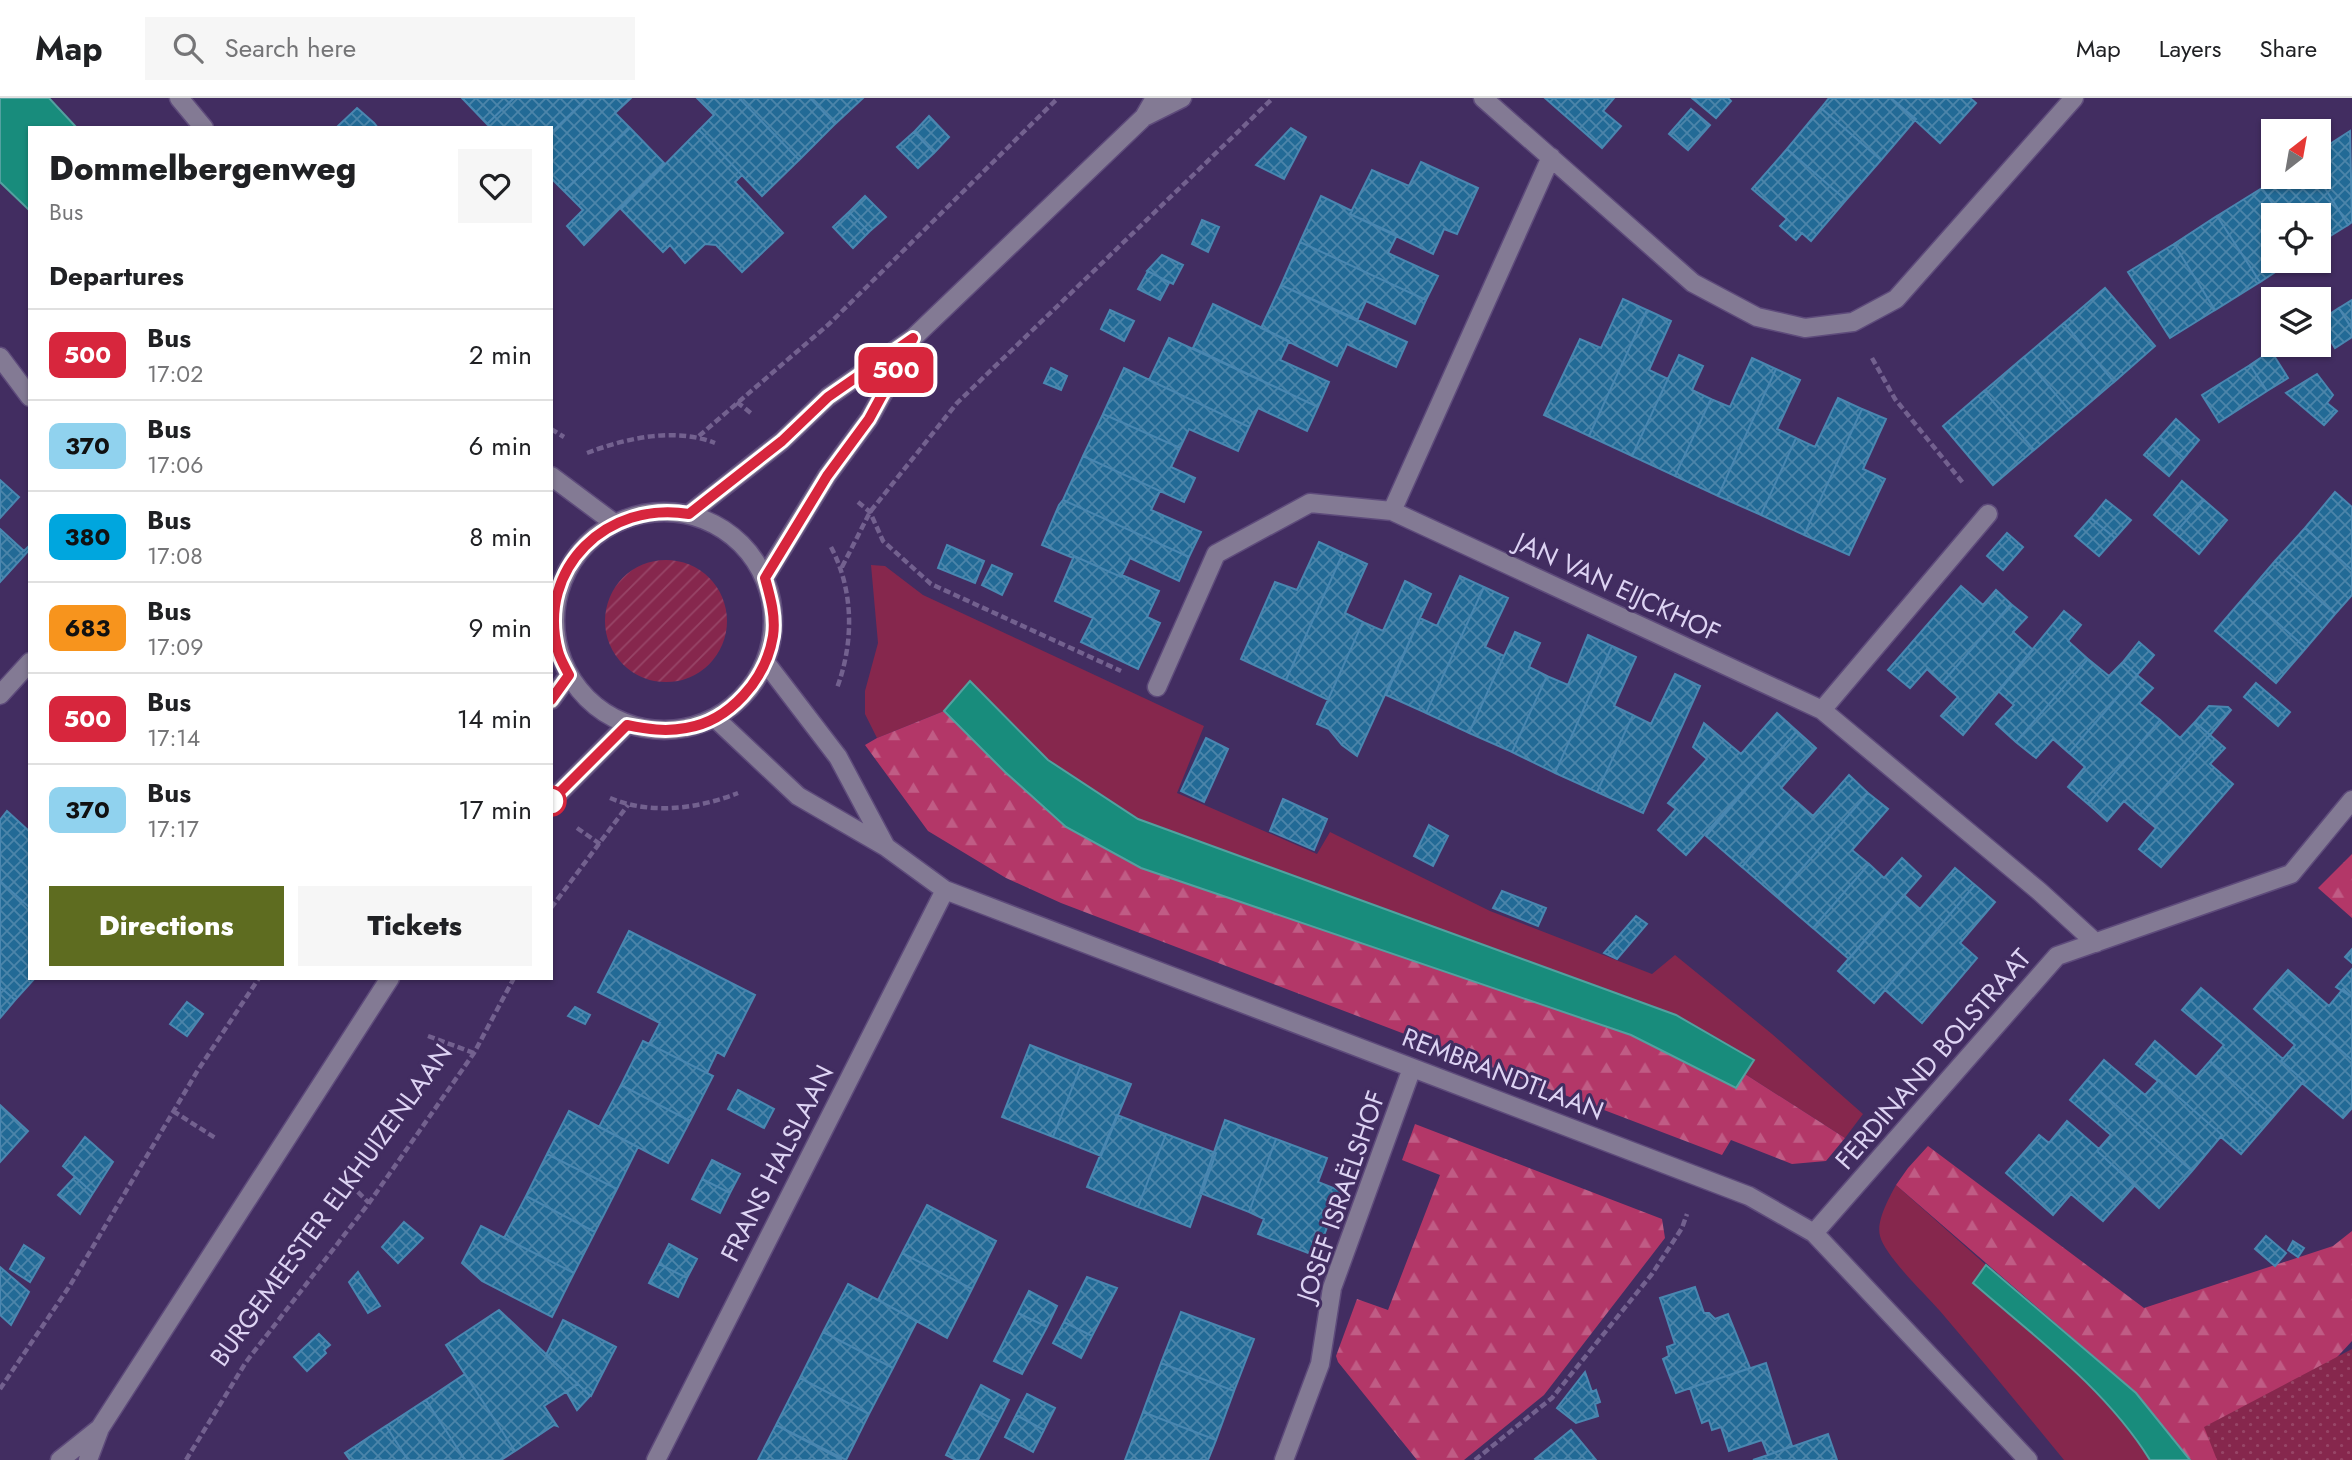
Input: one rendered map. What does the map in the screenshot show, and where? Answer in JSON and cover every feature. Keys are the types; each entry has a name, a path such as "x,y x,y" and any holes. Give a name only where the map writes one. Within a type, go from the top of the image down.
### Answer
{"street":[{"path":"180,98 202,126"},
{"path":"689,514 782,441 828,397 913,338 1144,117 1155,98"},
{"path":"1144,117 1182,98"},
{"path":"1483,98 1693,283 1757,317 1805,328 1853,323 1896,299 2074,98"},
{"path":"1392,511 1551,157"},
{"path":"765,578 827,476 869,419 913,338"},
{"path":"0,356 28,394"},
{"path":"553,477 614,523"},
{"name":"JAN VAN EIJCKHOF","path":"1157,687 1216,554 1310,503 1392,511 1822,710 2039,891 2096,943"},
{"path":"651,512 689,514 721,527 746,549 765,578 773,606 773,635 765,663 746,695 715,718 687,728 657,730 627,725 604,713 584,696 569,675 558,652 554,627 557,571 614,523 651,512"},
{"path":"1822,710 1988,514"},
{"name":"REMBRANDTLAAN","path":"765,663 838,757 886,847"},
{"path":"0,695 28,664"},
{"path":"553,697 569,675"},
{"name":"REMBRANDTLAAN","path":"715,718 798,796 886,847 945,890 1749,1196 1814,1233 2028,1460"},
{"path":"553,799 627,725"},
{"name":"FERDINAND BOLSTRAAT","path":"1814,1233 2057,956 2291,874 2352,800"},
{"name":"FRANS HALSLAAN","path":"656,1460 945,890"},
{"path":"88,1460 100,1428 389,980"},
{"name":"JOSEF ISRAËLSHOF","path":"1284,1460 1320,1364 1332,1288 1412,1068"},
{"path":"60,1460 100,1428"}],"path":[{"path":"579,458 624,440 661,435 699,436 829,324 1058,98"},
{"path":"842,568 870,512 957,403 1273,98"},
{"path":"1853,323 1895,399 1988,514"},
{"path":"737,402 782,441"},
{"path":"827,476 870,512 883,541 931,584 1157,687"},
{"path":"553,905 628,805"},
{"path":"0,1389 69,1287 173,1111 258,980"},
{"name":"BURGEMEESTER ELKHUIZENLAAN","path":"186,1460 246,1362 369,1203 474,1053 513,980"},
{"path":"428,1036 474,1053"},
{"path":"173,1111 218,1139"},
{"path":"343,1177 369,1203"},
{"path":"1475,1460 1552,1398 1652,1274 1682,1228 1700,1177"}],"shaded area":[{"path":"0,98 49,98 75,126 28,126 28,209 0,182"},
{"path":"666,560 689,565 709,578 722,598 727,621 722,644 709,664 689,677 666,682 643,677 623,664 610,644 605,621 610,598 623,578 643,565"},
{"path":"871,565 885,566 923,595 1204,726 1177,793 1317,854 1330,832 1490,911 1652,974 1675,955 1772,1034 1863,1114 1845,1138 1745,1074 1753,1061 1676,1015 1138,819 1048,760 971,682 944,711 877,738 865,714 865,691 878,643"},
{"path":"970,681 1048,760 1138,819 1676,1015 1754,1060 1736,1088 1631,1035 1141,868 1066,827 1005,772 944,711"},
{"path":"1896,1185 1986,1265 1973,1283 2091,1387 2132,1434 2150,1460 2064,1460 1956,1329 1889,1254 1879,1230 1884,1210"},
{"path":"1986,1265 2136,1393 2190,1460 2150,1460 2132,1434 2091,1387 1973,1283"},
{"path":"2352,1349 2352,1460 2217,1460 2204,1427"}],"green space":[{"path":"944,711 1005,772 1066,827 1631,1035 1736,1088 1745,1074 1845,1138 1826,1161 1792,1164 1731,1140 1722,1155 1061,903 1006,878 928,831 865,745"},
{"path":"2352,854 2352,918 2318,888"},
{"path":"1415,1124 1662,1219 1665,1238 1544,1395 1464,1460 1417,1460 1338,1362 1336,1356 1357,1299 1388,1310 1440,1175 1402,1160"},
{"path":"1928,1146 2144,1308 2333,1246 2352,1231 2352,1341 2242,1460 2190,1460 2136,1393 1896,1185"}],"building":[{"path":"462,98 514,98 487,124"},
{"path":"514,98 587,98 553,131 553,126 487,124"},
{"path":"587,98 631,98 615,113 630,128 564,191 553,180 553,131"},
{"path":"697,98 739,98 799,160 762,196 699,130 714,115"},
{"path":"739,98 810,98 835,124 799,160"},
{"path":"810,98 863,98 835,124"},
{"path":"1545,98 1614,98 1603,111 1621,126 1602,148"},
{"path":"1692,98 1728,98 1731,101 1716,118"},
{"path":"1829,98 1891,98 1916,119 1881,160 1821,108"},
{"path":"1891,98 1970,98 1976,103 1940,143"},
{"path":"357,108 376,126 338,126"},
{"path":"1821,108 1881,160 1846,200 1787,149"},
{"path":"1691,109 1710,125 1688,150 1669,134"},
{"path":"929,116 949,137 934,153 914,132"},
{"path":"630,128 664,163 584,245 567,226 583,210 564,191"},
{"path":"1291,128 1306,137 1284,179 1256,165"},
{"path":"699,130 742,175 735,182 783,233 742,272 716,245 705,244 685,263 670,245 663,252 621,209"},
{"path":"2350,131 2352,222 2348,225 2326,189 2331,189 2331,143"},
{"path":"914,132 934,153 918,168 897,147"},
{"path":"1787,149 1846,200 1811,241 1802,233 1796,240 1780,226 1787,219 1752,189"},
{"path":"1421,162 1478,188 1457,234 1444,229 1433,254 1350,214 1372,170 1409,186"},
{"path":"2263,189 2326,189 2348,225 2331,236 2331,203 2272,203"},
{"path":"2263,189 2272,203 2261,203 2261,273 2274,273 2260,282 2217,216"},
{"path":"865,196 886,217 869,232 849,212"},
{"path":"1321,196 1352,211 1350,214 1397,235 1388,253 1438,276 1426,300 1300,242"},
{"path":"849,212 869,232 853,248 833,227"},
{"path":"2217,216 2260,282 2215,310 2174,244"},
{"path":"1202,220 1219,227 1208,252 1192,244"},
{"path":"1300,242 1426,300 1415,324 1366,301 1357,321 1281,285"},
{"path":"2174,244 2215,310 2170,338 2128,272"},
{"path":"1162,255 1183,265 1173,284 1147,271"},
{"path":"1148,271 1169,283 1160,300 1138,289"},
{"path":"1281,285 1407,342 1396,367 1347,344 1337,366 1261,328"},
{"path":"2105,288 2155,346 2114,382 2064,323"},
{"path":"1623,299 1647,310 1589,436 1544,415 1580,339 1601,348"},
{"path":"2352,300 2352,329 2339,308"},
{"path":"1213,304 1289,341 1280,360 1329,382 1318,407 1193,348"},
{"path":"2339,308 2352,329 2352,337 2335,348 2331,341 2331,313"},
{"path":"1110,310 1134,321 1124,341 1101,329"},
{"path":"1647,310 1671,321 1649,370 1668,379 1632,456 1589,436"},
{"path":"2064,323 2114,382 2074,416 2024,357"},
{"path":"1169,338 1318,407 1307,431 1258,408 1249,427 1149,380"},
{"path":"1679,355 1703,366 1692,390 1711,399 1675,476 1632,456"},
{"path":"2024,357 2074,416 2034,450 1984,391"},
{"path":"2262,357 2275,357 2288,378 2267,391 2250,365"},
{"path":"1752,358 1776,369 1718,496 1675,476 1711,399 1730,407"},
{"path":"2250,365 2267,391 2219,422 2202,395"},
{"path":"1051,368 1067,376 1061,390 1044,383"},
{"path":"1124,368 1249,427 1238,451 1189,429 1180,448 1103,414"},
{"path":"1776,369 1800,380 1777,429 1796,438 1761,515 1718,496"},
{"path":"2317,374 2333,395 2327,403 2337,411 2324,425 2286,393"},
{"path":"1984,391 2034,450 1993,485 1943,426"},
{"path":"1838,398 1862,409 1804,535 1761,515 1796,438 1815,447"},
{"path":"1862,409 1886,419 1863,469 1885,479 1849,555 1804,535"},
{"path":"1103,414 1180,448 1171,467 1195,478 1184,502 1083,456"},
{"path":"2176,419 2199,440 2184,458 2160,437"},
{"path":"2160,437 2184,458 2169,476 2144,455"},
{"path":"1083,456 1160,491 1151,510 1201,532 1189,557 1063,500"},
{"path":"0,480 19,497 0,518"},
{"path":"2182,481 2204,500 2175,533 2154,515"},
{"path":"2335,492 2352,507 2352,570 2305,528"},
{"path":"1063,500 1189,557 1179,581 1130,558 1121,577 1042,545"},
{"path":"2106,500 2131,520 2115,538 2091,518"},
{"path":"2204,500 2227,520 2199,554 2175,533"},
{"path":"2091,518 2115,538 2099,556 2075,536"},
{"path":"2305,528 2352,570 2352,595 2335,614 2275,561"},
{"path":"0,529 24,551 28,547 28,551 0,582"},
{"path":"2007,533 2023,547 2003,570 1987,556"},
{"path":"1319,542 1343,553 1286,680 1241,659 1275,582 1297,590"},
{"path":"947,545 984,561 975,583 938,568"},
{"path":"1343,553 1367,564 1345,613 1363,622 1328,700 1286,680"},
{"path":"1074,556 1159,591 1147,617 1160,623 1138,669 1081,642 1093,618 1055,601"},
{"path":"2275,561 2335,614 2306,648 2246,595"},
{"path":"992,565 1012,574 1002,595 982,585"},
{"path":"1460,576 1484,587 1426,713 1386,695 1420,618 1437,626"},
{"path":"1405,581 1431,594 1357,756 1342,745 1329,729 1317,724 1363,622 1383,631"},
{"path":"1961,586 1983,605 1996,590 2011,604 1942,683 1927,669 1910,688 1888,670"},
{"path":"1484,587 1508,598 1485,647 1504,656 1469,733 1426,713"},
{"path":"2246,595 2306,648 2276,683 2215,631"},
{"path":"2011,604 2027,617 2013,632 2033,650 1963,735 1941,716 1958,697 1942,683"},
{"path":"2064,611 2081,625 2068,641 2088,659 2016,742 1996,724 2014,705 1998,691"},
{"path":"1515,632 1540,643 1529,667 1547,676 1512,752 1469,733"},
{"path":"1588,635 1612,646 1555,773 1512,752 1547,676 1568,685"},
{"path":"2139,642 2154,655 2137,675 2123,662"},
{"path":"1612,646 1636,657 1614,706 1633,715 1597,792 1555,773"},
{"path":"2088,659 2109,676 2123,662 2137,675 2069,753 2053,739 2036,758 2016,742"},
{"path":"1675,674 1700,686 1643,813 1597,792 1633,715 1651,724"},
{"path":"2137,675 2153,688 2139,703 2160,720 2088,804 2068,787 2085,767 2069,753"},
{"path":"2256,683 2290,712 2278,726 2244,697"},
{"path":"2209,706 2228,707 2231,710 2210,735 2195,722"},
{"path":"1777,713 1797,731 1686,855 1658,830 1676,809 1668,803 1707,759 1693,747 1704,723 1741,754"},
{"path":"2160,720 2180,738 2195,722 2210,735 2140,815 2124,801 2107,821 2088,804"},
{"path":"1797,731 1816,748 1781,788 1797,802 1742,867 1706,836"},
{"path":"2210,735 2225,748 2210,764 2233,784 2161,867 2139,849 2156,828 2140,815"},
{"path":"1206,738 1228,749 1204,802 1181,791"},
{"path":"1849,775 1868,793 1777,897 1742,867 1797,802 1813,816"},
{"path":"1868,793 1888,809 1852,850 1869,864 1813,928 1777,897"},
{"path":"1283,799 1327,819 1314,850 1270,831"},
{"path":"7,811 28,830 28,906 0,881 0,820"},
{"path":"1429,825 1448,836 1433,866 1414,856"},
{"path":"1902,858 1921,876 1849,959 1813,928 1869,864 1884,878"},
{"path":"1955,868 1975,885 1874,1003 1838,971 1904,895 1920,909"},
{"path":"0,881 28,906 28,980 33,980 15,1000 0,987"},
{"path":"1975,885 1995,902 1960,943 1977,958 1922,1023 1885,990"},
{"path":"1502,891 1546,908 1538,926 1493,908"},
{"path":"1636,916 1647,924 1617,959 1604,953"},
{"path":"629,931 755,995 724,1056 717,1052 707,1073 649,1044 660,1023 598,992"},
{"path":"2352,949 2352,963 2345,957"},
{"path":"2352,969 2352,997 2336,987"},
{"path":"2288,970 2329,1006 2343,989 2352,997 2352,1060 2271,989"},
{"path":"0,987 15,1000 0,1018"},
{"path":"2201,988 2283,1059 2281,1061 2304,1081 2273,1117 2210,1061 2224,1045 2182,1010"},
{"path":"2271,989 2352,1060 2352,1108 2343,1118 2281,1061 2295,1045 2254,1009"},
{"path":"187,1002 203,1014 187,1036 170,1024"},
{"path":"575,1007 590,1015 585,1024 568,1016"},
{"path":"643,1041 713,1076 690,1121 621,1085"},
{"path":"2155,1041 2196,1077 2210,1061 2273,1117 2241,1154 2159,1080 2136,1064"},
{"path":"1030,1045 1081,1065 1053,1137 1002,1117"},
{"path":"2104,1060 2145,1095 2159,1080 2222,1135 2192,1171 2087,1080"},
{"path":"1081,1065 1131,1084 1101,1156 1053,1137"},
{"path":"2087,1080 2192,1171 2159,1208 2097,1151 2111,1135 2070,1100"},
{"path":"621,1085 690,1121 668,1163 599,1127"},
{"path":"738,1090 774,1109 764,1128 728,1109"},
{"path":"0,1105 28,1131 0,1162"},
{"path":"569,1111 638,1147 617,1189 547,1154"},
{"path":"1117,1115 1166,1134 1138,1207 1087,1187"},
{"path":"1225,1120 1276,1139 1249,1212 1200,1193"},
{"path":"2067,1121 2135,1185 2103,1221 2071,1194 2053,1215 2006,1173 2039,1135 2049,1143"},
{"path":"1166,1134 1216,1153 1190,1227 1138,1207"},
{"path":"85,1137 113,1162 93,1193 63,1166"},
{"path":"1276,1139 1327,1158 1318,1182 1341,1191 1316,1256 1258,1234 1264,1219 1249,1212"},
{"path":"547,1154 617,1189 595,1232 526,1196"},
{"path":"712,1160 740,1174 730,1193 702,1179"},
{"path":"75,1177 93,1193 80,1214 58,1195"},
{"path":"702,1179 730,1193 720,1213 692,1199"},
{"path":"526,1196 595,1232 574,1273 504,1238"},
{"path":"927,1205 996,1241 972,1289 902,1253"},
{"path":"404,1222 423,1238 398,1263 382,1247"},
{"path":"481,1226 574,1273 552,1317 482,1281 462,1263"},
{"path":"2266,1236 2286,1253 2275,1266 2255,1249"},
{"path":"2293,1241 2304,1248 2298,1257 2288,1250"},
{"path":"669,1244 697,1259 687,1278 659,1264"},
{"path":"24,1245 44,1258 30,1282 10,1269"},
{"path":"902,1253 972,1289 947,1338 878,1300"},
{"path":"659,1264 687,1278 678,1297 649,1283"},
{"path":"0,1267 29,1292 11,1325 0,1315"},
{"path":"358,1272 380,1306 368,1313 349,1282"},
{"path":"1087,1277 1117,1288 1092,1336 1064,1322"},
{"path":"848,1284 917,1321 893,1368 823,1332"},
{"path":"1695,1287 1704,1313 1709,1313 1715,1319 1728,1314 1750,1368 1676,1393 1663,1359 1669,1356 1667,1347 1675,1344 1660,1298"},
{"path":"1029,1291 1057,1306 1047,1327 1018,1313"},
{"path":"499,1310 578,1384 544,1406 557,1426 554,1425 515,1451 446,1345"},
{"path":"1181,1312 1254,1339 1234,1391 1161,1363"},
{"path":"1018,1313 1047,1327 1022,1374 994,1361"},
{"path":"563,1320 616,1347 591,1396 546,1355"},
{"path":"1064,1322 1092,1336 1081,1358 1053,1343"},
{"path":"823,1332 893,1368 869,1414 800,1378"},
{"path":"319,1334 330,1345 324,1350 326,1353 307,1371 294,1357"},
{"path":"1161,1363 1234,1391 1216,1440 1143,1412"},
{"path":"1766,1363 1792,1446 1768,1455 1762,1440 1729,1451 1721,1427 1712,1430 1709,1420 1702,1423 1690,1388"},
{"path":"1585,1372 1592,1392 1596,1390 1600,1402 1595,1404 1598,1416 1576,1423 1557,1408"},
{"path":"465,1374 515,1451 501,1460 465,1460 426,1400"},
{"path":"800,1378 869,1414 846,1460 776,1425"},
{"path":"578,1384 590,1396 577,1410 566,1391"},
{"path":"981,1385 1009,1400 998,1422 970,1407"},
{"path":"1027,1394 1055,1408 1044,1430 1016,1415"},
{"path":"426,1400 465,1460 408,1460 386,1426"},
{"path":"970,1407 998,1422 978,1460 956,1460 946,1455"},
{"path":"1143,1412 1216,1440 1208,1460 1125,1460"},
{"path":"1016,1415 1044,1430 1033,1452 1005,1437"},
{"path":"776,1425 842,1460 758,1460"},
{"path":"386,1426 408,1460 350,1460 345,1453"},
{"path":"1571,1430 1596,1460 1535,1459"},
{"path":"1828,1434 1837,1460 1753,1460 1768,1455"}],"bus line":[{"name":"500","path":"553,697 569,675 558,652 554,627 556,601 563,576 585,545 614,523 632,516 670,511 689,514 782,441 828,397 913,338 869,419 827,476 765,578 773,606 773,635 765,663 746,695 715,718 687,728 657,730 627,725 553,799"}]}
